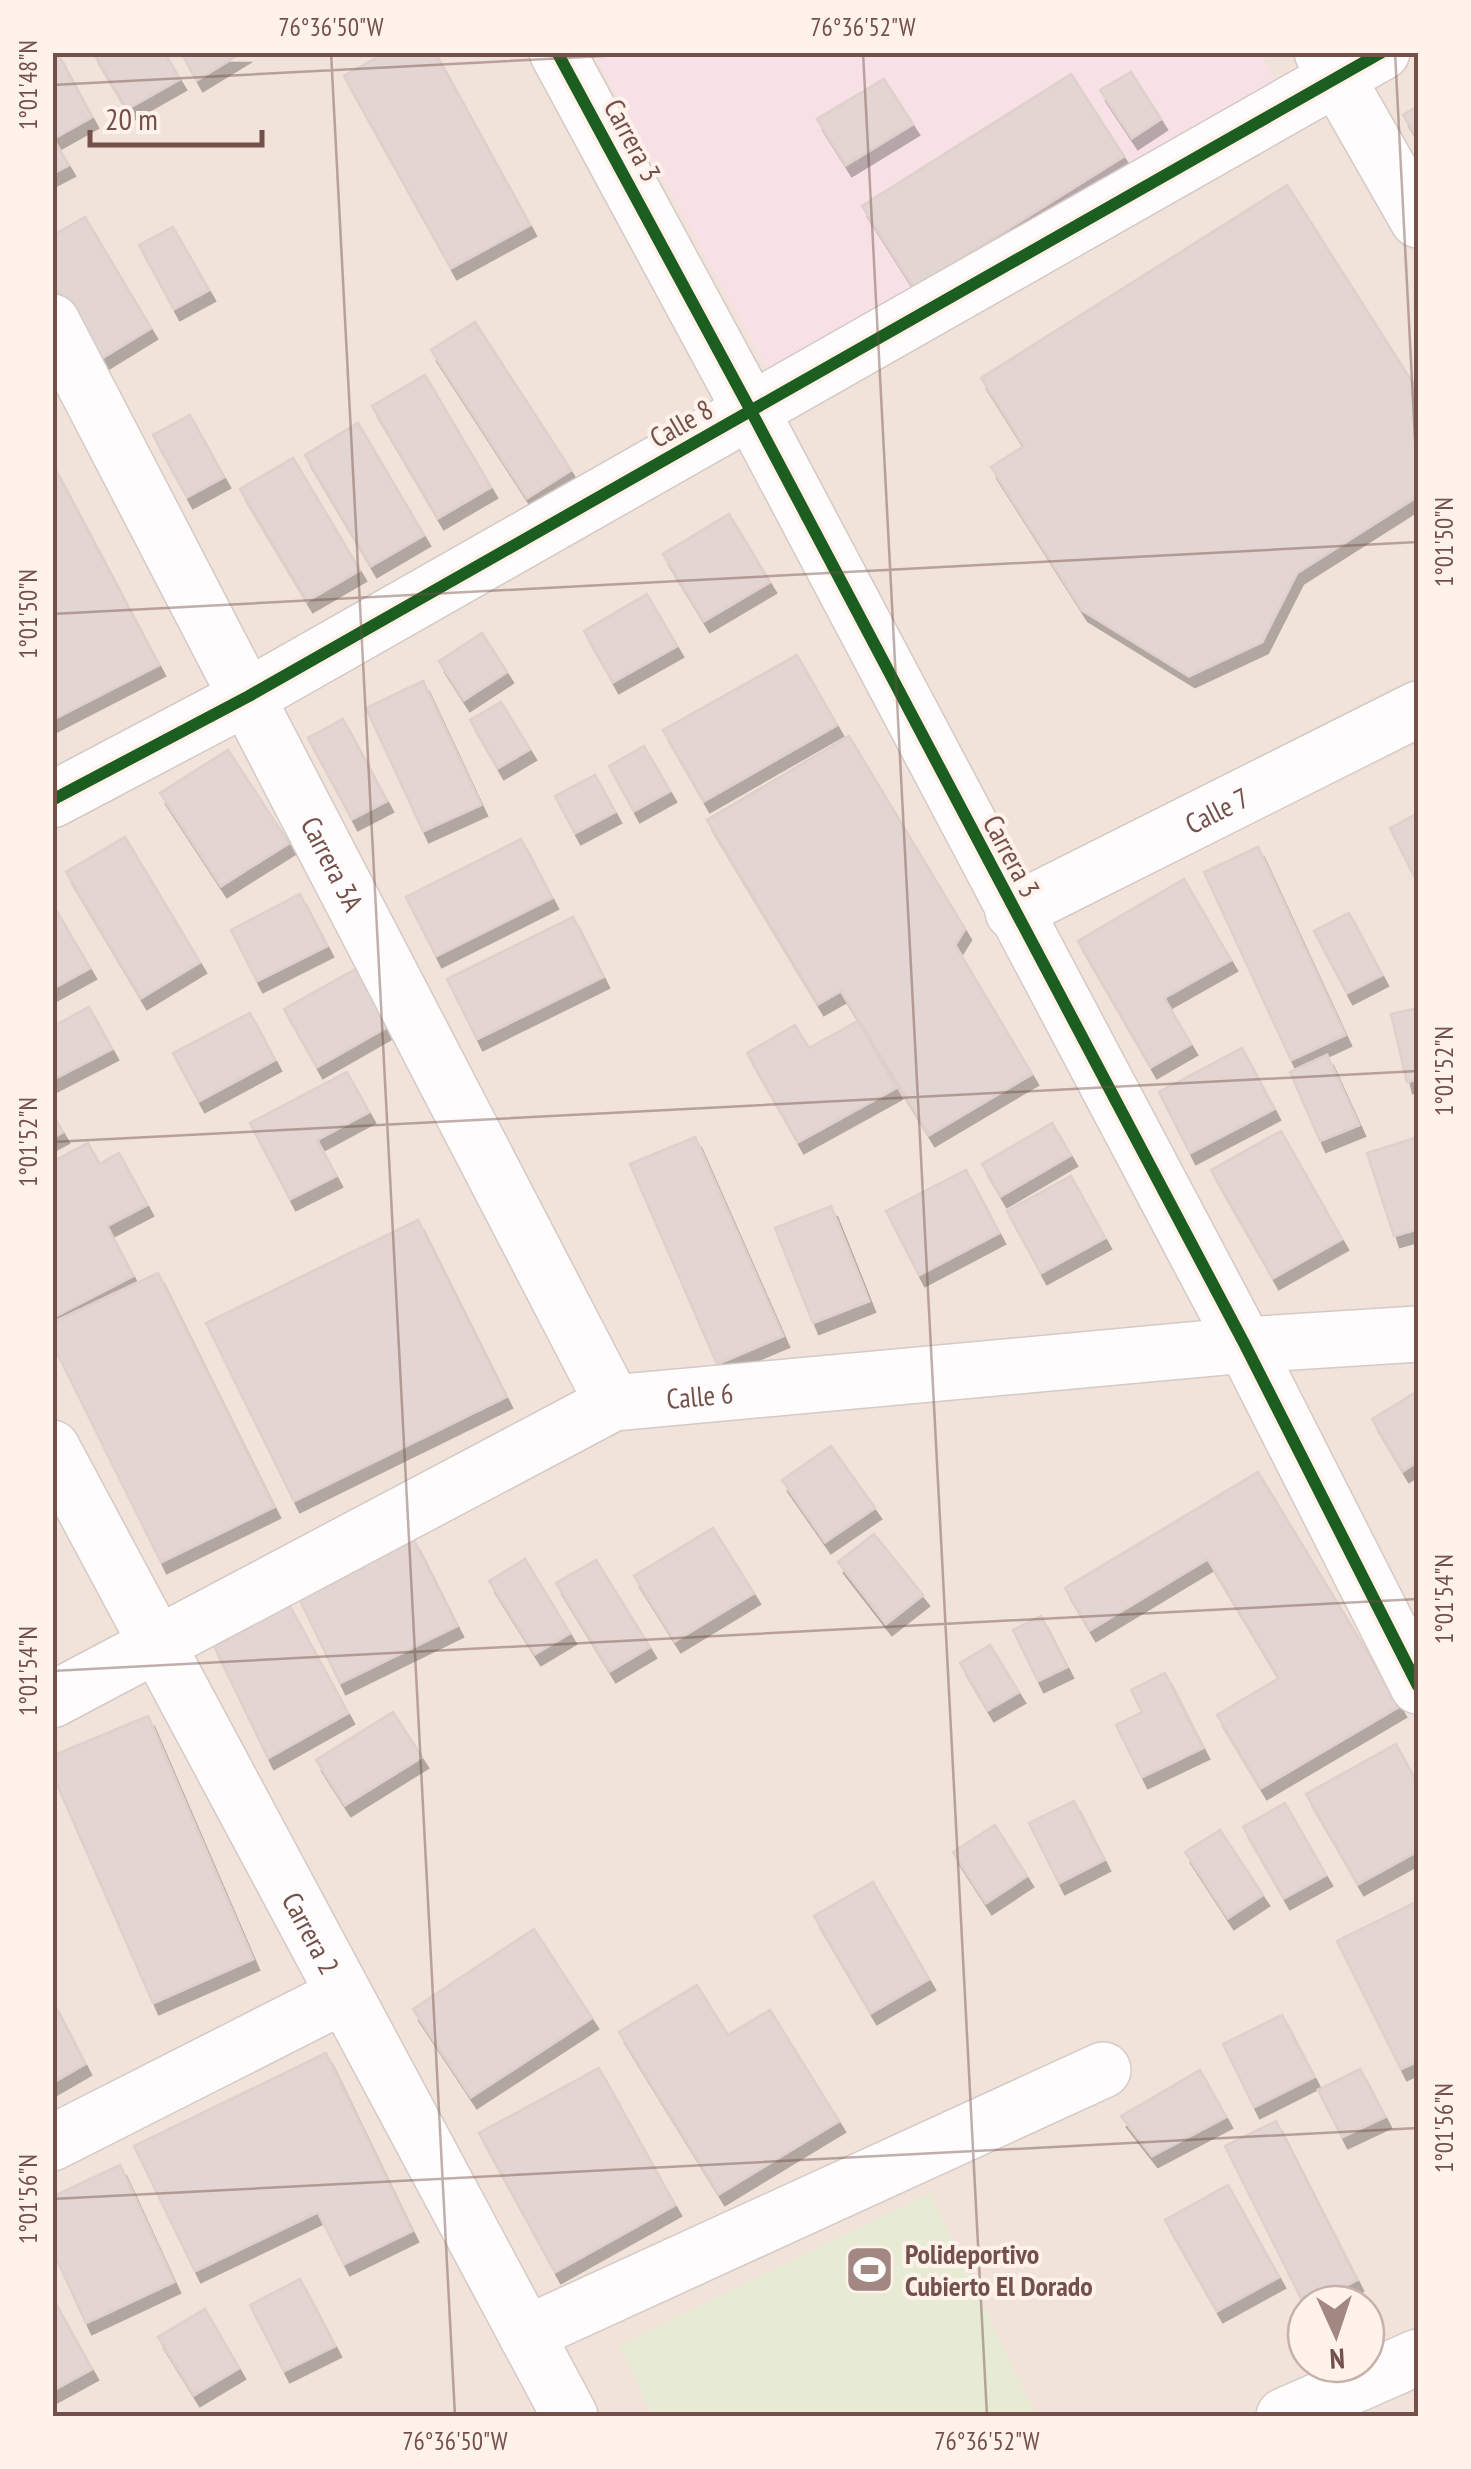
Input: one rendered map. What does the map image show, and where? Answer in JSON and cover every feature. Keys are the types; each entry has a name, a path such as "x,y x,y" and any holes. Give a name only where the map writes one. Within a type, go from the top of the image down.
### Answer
{"street":[{"name":"Carrera 3","path":"557,52 752,411 1244,1345 1418,1686"},
{"name":"Calle 8","path":"52,800 249,696 752,411 1347,61"},
{"path":"1347,61 1418,220"},
{"name":"Carrera 3A","path":"52,322 613,1403"},
{"name":"Calle 7","path":"1013,912 1418,709"},
{"name":"Calle 6","path":"52,1700 613,1403 1244,1345 1418,1334"},
{"name":"Carrera 2","path":"52,1448 570,2416"},
{"path":"52,2143 344,1996"},
{"path":"526,2334 1102,2070"},
{"path":"1284,2416 1418,2358"}],"shaded area":[{"path":"52,53 1418,53 1418,2416 53,2416"},
{"path":"593,53 1259,53 1281,92 772,377"}],"green space":[{"name":"Polideportivo Cubierto El Dorado","path":"930,2193 1036,2416 653,2416 619,2345"}],"building":[{"path":"52,52 57,52 92,117 53,139 69,165 52,174"},
{"path":"93,52 164,52 180,79 127,109"},
{"path":"181,52 243,52 197,80"},
{"path":"387,52 435,52 530,225 451,268 344,76"},
{"path":"1131,72 1161,119 1132,138 1100,90"},
{"path":"1071,74 1124,156 914,288 862,206"},
{"path":"884,79 913,124 846,165 817,119"},
{"path":"1418,106 1418,139 1403,115"},
{"path":"1287,185 1418,391 1418,496 1297,573 1262,642 1189,676 1082,610 991,467 1024,446 981,378"},
{"path":"85,217 151,328 99,360 52,282 52,236"},
{"path":"173,227 209,290 174,309 139,245"},
{"path":"475,322 571,470 527,498 431,350"},
{"path":"425,375 491,487 438,518 372,406"},
{"path":"190,415 224,477 187,497 153,435"},
{"path":"358,423 424,535 371,566 305,455"},
{"path":"293,458 360,570 307,601 240,489"},
{"path":"52,463 159,665 52,720"},
{"path":"729,514 770,582 704,621 663,554"},
{"path":"647,594 677,646 613,682 584,631"},
{"path":"482,633 507,672 464,700 439,661"},
{"path":"797,655 837,725 704,801 663,730"},
{"path":"423,681 481,805 423,831 366,708"},
{"path":"501,702 530,749 498,768 470,720"},
{"path":"343,719 387,801 352,819 308,738"},
{"path":"849,736 965,929 955,945 1032,1074 929,1135 841,991 818,1004 707,820"},
{"path":"644,746 670,791 634,811 609,766"},
{"path":"228,750 289,843 221,886 160,793"},
{"path":"595,775 615,812 575,833 555,796"},
{"path":"1418,813 1418,884 1390,828"},
{"path":"125,837 200,962 141,998 66,872"},
{"path":"521,839 552,898 436,956 406,897"},
{"path":"1258,847 1345,1035 1291,1060 1204,872"},
{"path":"1184,879 1231,960 1164,998 1191,1044 1151,1067 1078,941"},
{"path":"300,894 327,946 257,981 231,930"},
{"path":"52,903 90,968 52,989"},
{"path":"1349,913 1382,975 1347,993 1314,931"},
{"path":"573,917 603,977 477,1039 447,979"},
{"path":"361,966 394,1023 317,1067 284,1009"},
{"path":"89,1007 112,1049 52,1080 52,1027"},
{"path":"1418,1008 1418,1079 1407,1082 1391,1014"},
{"path":"250,1013 275,1060 199,1101 173,1053"},
{"path":"858,1021 896,1088 798,1142 747,1053 795,1025 809,1048"},
{"path":"1242,1048 1274,1109 1190,1153 1159,1092"},
{"path":"1327,1055 1359,1125 1320,1141 1290,1072"},
{"path":"347,1072 369,1112 317,1140 336,1176 290,1199 250,1123"},
{"path":"52,1113 63,1132 52,1138"},
{"path":"1052,1123 1071,1155 1001,1196 982,1164"},
{"path":"1281,1131 1342,1239 1273,1278 1211,1170"},
{"path":"695,1137 783,1336 717,1364 630,1164"},
{"path":"1418,1137 1418,1229 1394,1236 1367,1153"},
{"path":"88,1143 99,1164 119,1153 147,1205 107,1226 133,1276 52,1318 52,1162"},
{"path":"966,1170 999,1233 919,1275 886,1211"},
{"path":"1071,1176 1105,1238 1041,1273 1007,1211"},
{"path":"831,1206 869,1301 813,1323 775,1228"},
{"path":"418,1220 506,1397 294,1501 206,1323"},
{"path":"158,1273 274,1507 161,1562 52,1343 52,1323"},
{"path":"1418,1391 1418,1461 1403,1471 1372,1419"},
{"path":"831,1446 875,1508 825,1542 782,1480"},
{"path":"1258,1472 1400,1706 1261,1788 1217,1715 1279,1678 1208,1559 1090,1630 1065,1588"},
{"path":"713,1528 754,1593 675,1641 634,1576"},
{"path":"874,1534 923,1595 886,1624 838,1562"},
{"path":"414,1540 457,1626 340,1683 298,1596"},
{"path":"525,1559 570,1633 535,1654 489,1581"},
{"path":"596,1560 650,1647 610,1671 556,1583"},
{"path":"287,1601 348,1713 268,1758 212,1642"},
{"path":"1041,1616 1067,1667 1038,1681 1013,1630"},
{"path":"990,1645 1019,1692 988,1710 960,1663"},
{"path":"1165,1673 1203,1748 1142,1777 1116,1725 1142,1712 1131,1690"},
{"path":"393,1712 422,1757 345,1805 316,1760"},
{"path":"148,1716 253,1959 153,2003 52,1773 52,1756"},
{"path":"1396,1744 1418,1785 1418,1851 1358,1884 1306,1794"},
{"path":"1074,1801 1104,1860 1059,1883 1029,1823"},
{"path":"1285,1803 1326,1875 1284,1898 1243,1827"},
{"path":"995,1825 1027,1876 986,1903 953,1852"},
{"path":"1220,1830 1263,1895 1228,1918 1185,1852"},
{"path":"873,1882 929,1979 871,2013 814,1916"},
{"path":"1418,1901 1418,2061 1401,2069 1337,1941"},
{"path":"534,1929 592,2018 471,2097 413,2009"},
{"path":"697,1985 728,2035 770,2010 839,2121 719,2194 619,2032"},
{"path":"52,2000 85,2064 52,2083"},
{"path":"1282,2015 1314,2077 1254,2107 1223,2044"},
{"path":"326,2053 412,2231 344,2264 318,2212 195,2271 134,2146"},
{"path":"599,2068 675,2205 555,2272 479,2133"},
{"path":"1360,2069 1385,2117 1342,2137 1318,2090"},
{"path":"1200,2070 1226,2117 1152,2156 1121,2116"},
{"path":"1276,2121 1357,2280 1349,2284 1294,2284 1225,2146"},
{"path":"120,2165 174,2282 86,2323 52,2249 52,2197"},
{"path":"1228,2185 1279,2277 1217,2311 1165,2220"},
{"path":"300,2279 335,2346 284,2371 250,2305"},
{"path":"52,2297 92,2369 52,2391"},
{"path":"205,2309 239,2368 194,2395 158,2337"}],"cycle path":[{"path":"557,52 1245,1345 1418,1686"},
{"path":"52,800 249,696 1382,52"}],"place":[{"name":"Polideportivo Cubierto El Dorado","path":"870,2269"}]}
